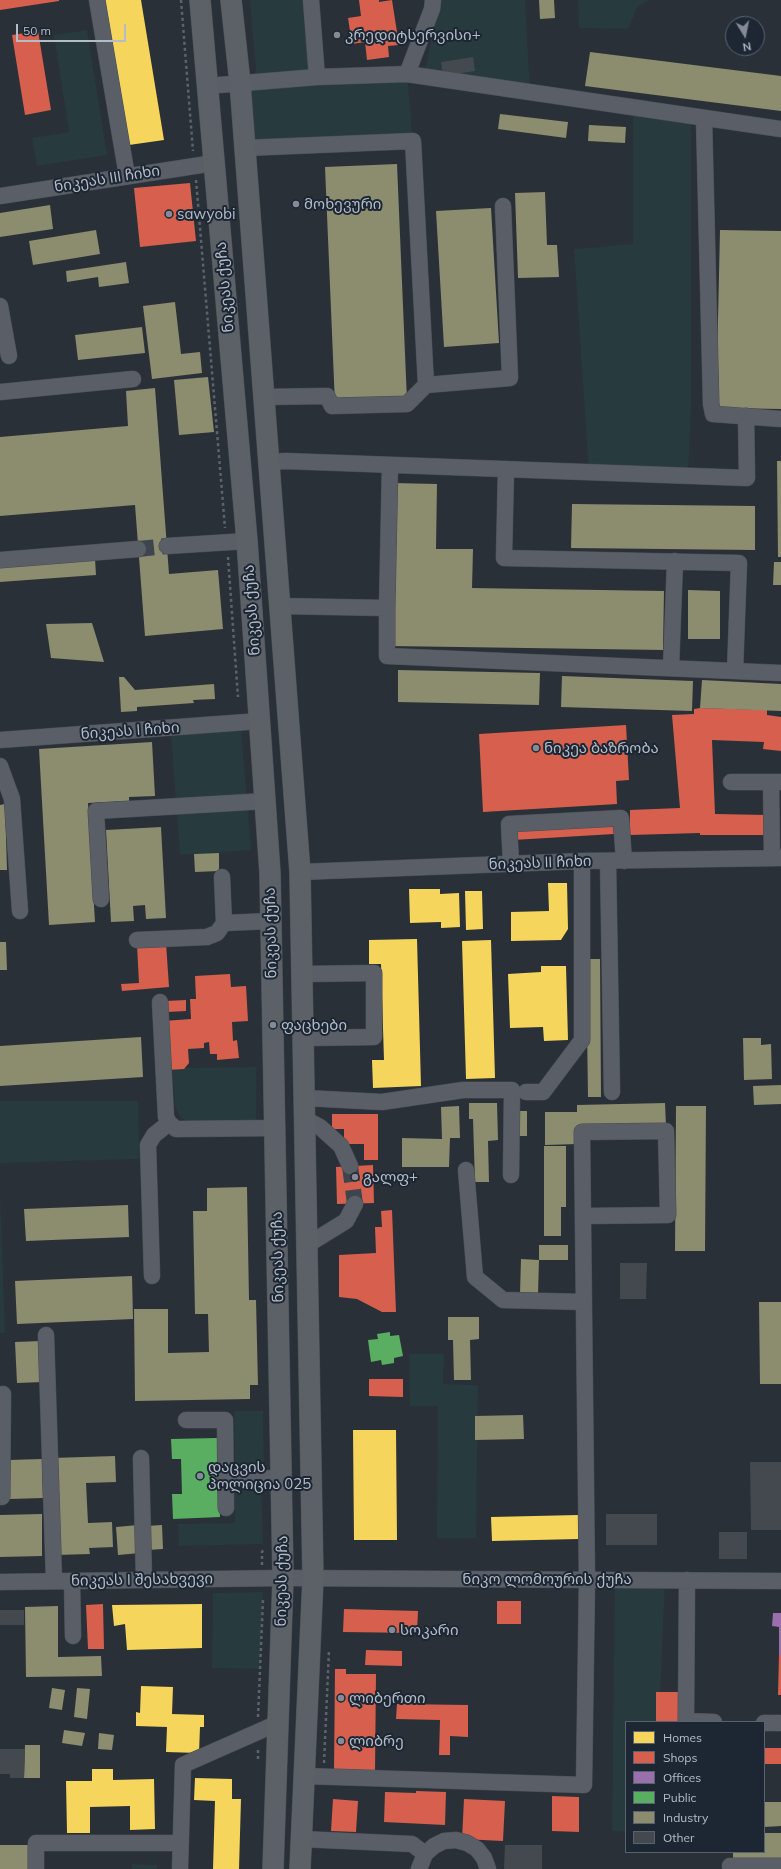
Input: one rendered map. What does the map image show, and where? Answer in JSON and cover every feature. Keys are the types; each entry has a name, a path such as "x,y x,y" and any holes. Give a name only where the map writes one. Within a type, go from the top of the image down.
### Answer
{"main road":[{"name":"ნიკეას ქუჩა","path":"200,0 247,541 250,722 266,801 271,921 276,1128 283,1578 273,1869"},
{"name":"ნიკეას ქუჩა","path":"231,0 240,83 300,872 313,1578 300,1869"}],"street":[{"path":"97,0 128,176"},
{"path":"311,0 317,77"},
{"path":"407,74 432,9 433,0"},
{"path":"207,86 317,77 407,74 781,129"},
{"path":"704,118 711,404 713,414 781,418"},
{"path":"245,148 413,141 426,385"},
{"name":"ნიკეას III ჩიხი","path":"0,196 214,163"},
{"path":"264,397 327,396 332,406 407,404 426,385 510,378 503,206"},
{"path":"0,306 9,356"},
{"path":"0,392 133,379"},
{"path":"269,462 286,461 747,478 746,416"},
{"path":"390,465 387,656 781,673"},
{"path":"506,469 504,558 739,563 735,670"},
{"path":"167,546 247,541"},
{"path":"0,560 138,549"},
{"path":"671,668 675,561"},
{"path":"280,606 387,608"},
{"name":"ნიკეას I ჩიხი","path":"0,740 250,722"},
{"path":"0,766 12,799 20,912"},
{"path":"731,782 776,782 777,858"},
{"path":"101,899 96,811 266,801"},
{"path":"511,864 509,824 622,818 616,861 612,1092"},
{"name":"ნიკეას II ჩიხი","path":"300,872 582,861 777,858"},
{"path":"526,1092 543,1092 582,1040 582,861"},
{"path":"137,940 207,937 218,932 224,923 222,877"},
{"path":"224,923 271,921"},
{"path":"302,974 374,974 374,1037 303,1038"},
{"path":"160,1002 166,1117 169,1123 176,1129 276,1128"},
{"path":"305,1098 382,1102 463,1090 512,1090 511,1175"},
{"path":"305,1119 320,1126 341,1146 350,1166"},
{"path":"152,1276 148,1145 154,1135 169,1123"},
{"path":"304,1776 584,1785 587,1580 582,1132 666,1131 668,1215 584,1216"},
{"path":"466,1170 475,1277 503,1300 584,1302"},
{"path":"307,1245 346,1221 355,1204"},
{"path":"46,1335 54,1582"},
{"path":"0,1497 2,1497 3,1394"},
{"path":"186,1420 225,1420 226,1508"},
{"path":"141,1458 144,1580"},
{"path":"226,1479 282,1478"},
{"name":"ნიკეას I შესახვევი","path":"0,1582 313,1578"},
{"name":"ნიკო ლომოურის ქუჩა","path":"313,1578 781,1581"},
{"path":"686,1721 687,1580"},
{"path":"72,1581 73,1636"},
{"path":"180,1869 183,1765 278,1724"},
{"path":"302,1839 412,1844 425,1854"},
{"path":"419,1869 425,1854 434,1846 444,1841 462,1842 477,1849 484,1858 488,1869"},
{"path":"36,1869 36,1843 181,1843"},
{"path":"730,1866 781,1866"}],"path":[{"path":"181,0 226,542 250,722"}],"green space":[{"path":"250,0 311,0 317,77 407,74 413,141 245,148 240,83 257,81"},
{"path":"439,0 525,0 530,92 424,77"},
{"path":"578,0 650,0 638,6 628,29 579,28"},
{"path":"87,30 107,155 37,166 32,138 69,132 54,35"},
{"path":"633,107 691,116 691,405 688,476 589,473 574,249 633,244"},
{"path":"241,729 251,850 180,855 171,733"},
{"path":"256,1067 256,1124 194,1125 181,1118 175,1106 172,1068"},
{"path":"0,1101 138,1101 139,1159 0,1163"},
{"path":"0,1191 5,1333 0,1333"},
{"path":"409,1354 444,1354 443,1384 478,1385 476,1538 437,1538 438,1406 410,1406"},
{"path":"234,1411 263,1411 264,1473 235,1473"},
{"path":"261,1482 263,1544 179,1546 178,1524 235,1523 234,1483"},
{"path":"615,1580 665,1580 659,1721 625,1721 625,1832 612,1831"},
{"path":"263,1592 260,1669 212,1668 213,1593"},
{"path":"132,1864 157,1865 157,1869 132,1869"}],"building: Homes":[{"path":"105,0 141,0 164,140 129,145"},
{"path":"548,883 567,883 568,929 561,940 511,941 511,912 549,911"},
{"path":"409,889 440,889 440,894 459,893 460,927 441,928 441,922 410,923"},
{"path":"465,891 482,891 483,929 466,930"},
{"path":"417,939 421,1086 373,1088 372,1060 384,1060 381,964 369,964 369,940"},
{"path":"491,940 495,1078 466,1079 462,941"},
{"path":"541,966 566,966 568,1040 544,1041 543,1027 510,1028 508,974 541,972"},
{"path":"353,1430 396,1430 397,1540 354,1540"},
{"path":"578,1515 579,1539 492,1541 491,1517"},
{"path":"202,1604 202,1648 127,1650 125,1624 114,1626 112,1605"},
{"path":"141,1686 173,1687 172,1714 204,1715 204,1727 200,1727 199,1753 166,1752 167,1727 136,1726 136,1712 140,1713"},
{"path":"92,1769 113,1769 113,1780 154,1779 155,1829 130,1830 130,1806 90,1807 90,1833 67,1833 66,1781 92,1781"},
{"path":"195,1778 232,1779 232,1799 241,1799 239,1869 213,1869 215,1801 194,1800"}],"building: Shops":[{"path":"0,0 59,0 59,1 0,10"},
{"path":"359,0 379,0 379,2 392,0 399,45 388,46 389,57 367,60 365,42 352,44 348,18 361,16"},
{"path":"38,31 51,110 25,115 12,35"},
{"path":"190,183 196,241 140,247 134,188"},
{"path":"694,709 767,710 767,715 781,717 781,751 763,749 764,742 712,740 715,814 767,815 767,835 700,835 700,833 630,835 630,810 680,808 672,715 694,714"},
{"path":"626,725 629,780 616,781 617,804 483,812 479,734"},
{"path":"613,822 614,834 513,840 512,828"},
{"path":"166,943 169,987 122,991 121,984 139,983 137,945"},
{"path":"230,974 231,987 246,986 248,1021 232,1022 233,1041 237,1040 239,1058 217,1060 217,1054 210,1054 209,1042 204,1043 204,1048 188,1049 189,1063 184,1069 167,1070 164,1021 191,1019 190,999 196,999 195,976"},
{"path":"186,1000 186,1011 167,1012 166,1001"},
{"path":"332,1114 378,1114 378,1160 364,1160 364,1144 344,1144 344,1129 332,1129"},
{"path":"373,1165 374,1203 337,1204 336,1167"},
{"path":"392,1210 396,1312 382,1312 357,1299 339,1297 339,1255 376,1253 375,1227 382,1227 381,1211"},
{"path":"369,1379 403,1379 403,1397 369,1396"},
{"path":"497,1601 521,1601 521,1624 497,1624"},
{"path":"103,1604 104,1649 88,1649 86,1605"},
{"path":"344,1609 418,1611 417,1633 343,1632"},
{"path":"366,1650 402,1651 402,1666 365,1665"},
{"path":"779,1655 781,1655 781,1695 778,1695"},
{"path":"335,1669 346,1669 346,1674 376,1674 375,1773 334,1772"},
{"path":"656,1692 678,1692 678,1721 656,1721"},
{"path":"397,1704 468,1705 468,1737 450,1736 450,1755 439,1755 440,1720 396,1719"},
{"path":"765,1748 781,1748 781,1764 765,1764"},
{"path":"416,1791 446,1792 445,1825 384,1822 385,1792 416,1793"},
{"path":"552,1796 579,1797 579,1832 552,1831"},
{"path":"333,1799 358,1801 356,1832 331,1831"},
{"path":"464,1799 505,1801 503,1841 462,1839"}],"building: Offices":[{"path":"773,1613 781,1613 781,1655 779,1655 779,1627 772,1626"}],"building: Public":[{"path":"390,1332 390,1336 399,1335 403,1356 394,1358 394,1363 382,1365 381,1360 371,1362 368,1340 378,1339 377,1334"},
{"name":"დაცვის პოლიცია 025","path":"217,1438 220,1517 173,1519 172,1494 182,1494 181,1459 172,1459 171,1439"}],"building: Industry":[{"path":"539,0 554,0 555,18 540,19"},
{"path":"590,52 781,76 781,111 585,86"},
{"path":"500,114 568,122 566,138 498,129"},
{"path":"589,125 626,127 625,143 588,141"},
{"path":"397,164 407,401 335,405 325,167"},
{"path":"545,192 547,245 557,245 559,277 518,278 515,193"},
{"path":"50,205 53,229 0,237 0,213"},
{"path":"491,208 499,343 444,347 436,211"},
{"path":"96,230 100,254 33,265 29,241"},
{"path":"720,230 781,231 781,409 716,408"},
{"path":"126,262 129,283 99,287 98,277 67,282 66,271"},
{"path":"175,302 181,354 200,352 202,373 152,379 143,306"},
{"path":"142,327 145,353 78,360 75,335"},
{"path":"208,377 214,432 179,435 174,380"},
{"path":"155,388 169,574 218,570 223,629 145,636 135,505 0,516 0,437 128,426 126,391"},
{"path":"777,461 781,461 781,557 778,557"},
{"path":"393,483 437,484 436,549 473,549 472,588 664,591 663,650 390,646"},
{"path":"572,504 755,506 755,550 571,548"},
{"path":"95,559 96,575 0,582 0,566"},
{"path":"774,562 781,562 781,585 773,585"},
{"path":"688,590 720,591 720,639 688,639"},
{"path":"92,623 104,662 51,658 46,624"},
{"path":"398,670 540,673 539,705 398,702"},
{"path":"562,676 693,681 692,711 561,707"},
{"path":"119,677 124,677 135,690 214,684 215,699 193,700 194,703 137,707 137,711 121,712"},
{"path":"702,680 781,684 781,711 700,708"},
{"path":"152,742 155,796 129,797 129,801 88,803 95,922 49,925 39,749"},
{"path":"5,804 7,870 0,870 0,805"},
{"path":"161,827 166,918 146,919 145,905 133,906 134,921 111,922 106,830"},
{"path":"219,853 219,871 195,872 194,854"},
{"path":"0,942 6,942 7,970 0,970"},
{"path":"586,959 600,959 601,1097 588,1097"},
{"path":"141,1037 143,1077 0,1086 0,1046"},
{"path":"743,1038 761,1038 761,1045 771,1044 772,1079 744,1080"},
{"path":"781,1085 781,1104 754,1105 753,1086"},
{"path":"469,1103 497,1103 498,1140 488,1141 489,1182 475,1182 473,1119 469,1119"},
{"path":"665,1103 666,1126 577,1128 578,1144 545,1145 545,1112 577,1112 577,1105"},
{"path":"459,1106 460,1138 450,1138 449,1167 402,1167 402,1138 442,1139 441,1107"},
{"path":"676,1106 706,1106 705,1251 675,1251"},
{"path":"515,1111 527,1111 527,1136 515,1136"},
{"path":"544,1146 566,1146 566,1207 561,1207 561,1236 544,1236"},
{"path":"247,1187 249,1300 256,1300 258,1385 250,1385 250,1399 135,1401 134,1309 168,1309 168,1353 209,1352 208,1314 195,1314 193,1211 207,1211 207,1188"},
{"path":"128,1205 129,1237 26,1241 24,1209"},
{"path":"539,1245 568,1245 568,1260 539,1260"},
{"path":"521,1259 539,1260 538,1294 520,1293"},
{"path":"132,1276 133,1319 17,1324 15,1281"},
{"path":"759,1302 781,1302 781,1384 760,1384"},
{"path":"448,1317 479,1317 479,1339 470,1340 471,1380 454,1380 453,1340 448,1340"},
{"path":"41,1341 43,1382 17,1383 15,1342"},
{"path":"523,1415 524,1439 475,1440 475,1416"},
{"path":"115,1456 116,1482 86,1483 88,1523 112,1522 113,1547 89,1548 90,1554 56,1555 52,1458"},
{"path":"42,1459 43,1498 10,1499 9,1460"},
{"path":"42,1514 42,1556 0,1557 0,1515"},
{"path":"138,1525 140,1553 118,1555 116,1527"},
{"path":"162,1525 163,1549 148,1550 146,1526"},
{"path":"58,1606 58,1657 101,1656 102,1676 26,1677 25,1607"},
{"path":"52,1688 65,1690 62,1710 49,1708"},
{"path":"77,1688 90,1689 87,1719 74,1717"},
{"path":"64,1730 85,1733 82,1746 62,1743"},
{"path":"99,1733 114,1735 112,1750 98,1749"},
{"path":"25,1745 40,1745 40,1778 24,1778"},
{"path":"765,1802 781,1802 781,1826 765,1827"},
{"path":"765,1833 781,1833 781,1859 733,1860 733,1853 765,1853"},
{"path":"0,1845 32,1845 32,1869 0,1869"}],"building: Other":[{"path":"473,57 475,71 443,76 441,62"},
{"path":"620,1263 647,1263 646,1299 620,1299"},
{"path":"750,1462 781,1462 781,1530 751,1530"},
{"path":"606,1514 657,1514 657,1545 606,1545"},
{"path":"719,1532 747,1532 747,1559 719,1559"},
{"path":"0,1610 24,1610 24,1625 0,1625"},
{"path":"0,1749 25,1749 24,1778 10,1778 10,1774 0,1774"},
{"path":"505,1845 542,1845 542,1869 504,1869"}],"tunnel":[{"path":"138,549 167,546"},
{"path":"350,1166 355,1204"}],"place":[{"name":"კრედიტსერვისი+","path":"337,35"},
{"name":"მოხევური","path":"296,204"},
{"name":"sawyobi","path":"169,214"},
{"name":"ნიკეა ბაზრობა","path":"536,748"},
{"name":"ფაცხები","path":"273,1025"},
{"name":"გალფ+","path":"355,1177"},
{"name":"დაცვის პოლიცია 025","path":"200,1476"},
{"name":"სოკარი","path":"392,1630"},
{"name":"ლიბერთი","path":"341,1698"},
{"name":"ლიბრე","path":"341,1741"}]}
